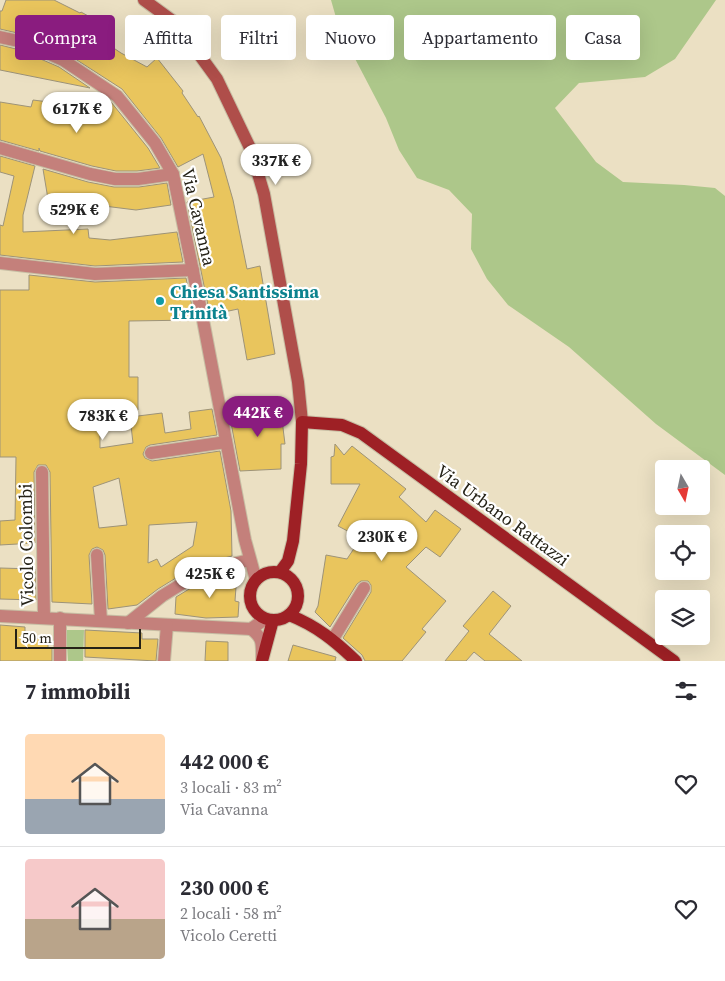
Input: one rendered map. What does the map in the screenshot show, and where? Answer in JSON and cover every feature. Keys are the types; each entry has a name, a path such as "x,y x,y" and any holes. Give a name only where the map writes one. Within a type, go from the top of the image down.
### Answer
{"main road":[{"path":"144,0 177,24 217,79 251,150 264,194 299,392 302,422 301,464 293,541 288,561 280,572"},
{"name":"Via Urbano Rattazzi","path":"302,422 342,425 361,433 674,661"},
{"path":"280,572 287,575 297,587 298,602 295,609 289,615 282,619 269,619 254,609 251,602 252,586 263,574 280,572"},
{"path":"289,615 308,622 333,639 356,661"},
{"path":"263,661 269,619"}],"street":[{"name":"Via Cavanna","path":"0,37 23,42 63,60 117,96 155,143 173,174 250,560 256,580"},
{"path":"0,148 90,174 115,179 138,179 173,174"},
{"path":"0,263 95,274 193,270"},
{"path":"151,453 226,442"},
{"name":"Vicolo Colombi","path":"42,472 44,618"},
{"path":"98,555 100,621"},
{"path":"128,623 162,596 200,572 250,560"},
{"path":"333,639 364,588"},
{"path":"0,616 251,629 269,619"},
{"path":"60,618 60,661"},
{"path":"164,661 167,626"},
{"path":"251,629 259,635 262,642 263,661"}],"green space":[{"path":"331,0 716,0 675,59 645,77 579,83 555,108 596,162 623,182 715,188 725,196 725,475 710,464 710,460 705,460 656,424 569,347 508,305 487,279 471,249 472,214 449,190 417,178 399,150 386,118 356,60 394,60 394,15 335,15"},
{"path":"66,630 84,630 83,661 68,661"}],"building":[{"path":"6,0 54,0 86,15 15,15 15,32 0,29 0,11 2,11"},
{"path":"0,45 15,49 15,60 43,60 59,67 90,88 0,70"},
{"path":"115,49 125,55 125,60 134,60 147,67 155,60 159,60 183,91 182,93 199,116 221,158 233,200 247,269 260,266 275,354 247,360 238,309 210,315 187,202 214,197 203,154 178,167 161,138 122,89 77,60 115,60"},
{"path":"99,94 111,102 148,148 160,168 116,171 40,151 39,148 39,151 0,140 0,102 31,107 33,100 96,108"},
{"path":"0,156 35,166 23,215 23,232 88,229 89,238 110,240 177,232 183,262 95,266 0,255 0,225 3,226 14,176 0,172"},
{"path":"43,169 88,182 114,187 139,187 167,183 171,205 136,210 48,199"},
{"path":"29,275 95,282 186,278 195,320 129,321 129,377 138,377 138,410 100,410 100,448 133,443 130,417 162,413 165,433 191,429 189,412 212,409 217,435 150,445 146,447 143,454 145,458 152,461 220,451 231,511 232,556 197,565 158,589 137,605 108,609 105,555 103,550 97,547 92,549 89,555 92,604 52,602 50,472 46,465 38,465 34,472 35,543 0,545 0,521 15,520 16,457 0,457 0,290 29,290","holes":["119,478 127,525 99,528 93,487","197,522 193,546 161,567 157,559 148,563 149,525"]},
{"path":"277,405 280,421 282,420 285,444 281,444 281,469 240,471 229,412 255,406"},
{"path":"335,444 344,455 352,446 406,489 399,497 426,522 435,510 461,529 440,557 426,547 406,567 446,601 422,629 426,632 402,661 365,661 362,655 343,638 371,592 371,585 368,581 361,581 357,584 330,627 315,612 318,606 326,555 347,559 361,538 338,526 360,484 331,484 331,457 334,456"},
{"path":"0,568 35,569 36,600 0,599"},
{"path":"233,572 237,573 235,601 239,602 238,617 206,618 175,614 176,597 204,580"},
{"path":"493,591 511,606 489,634 522,661 485,661 474,652 466,661 445,661 469,631 463,626"},
{"path":"0,625 25,627 25,639 48,638 48,648 52,648 52,661 0,661"},
{"path":"85,630 142,633 142,639 158,639 156,661 85,657"},
{"path":"206,641 228,642 228,661 205,661"},
{"path":"293,645 336,657 335,661 288,661"}],"place":[{"name":"Chiesa Santissima Trinità","path":"160,301"}]}
